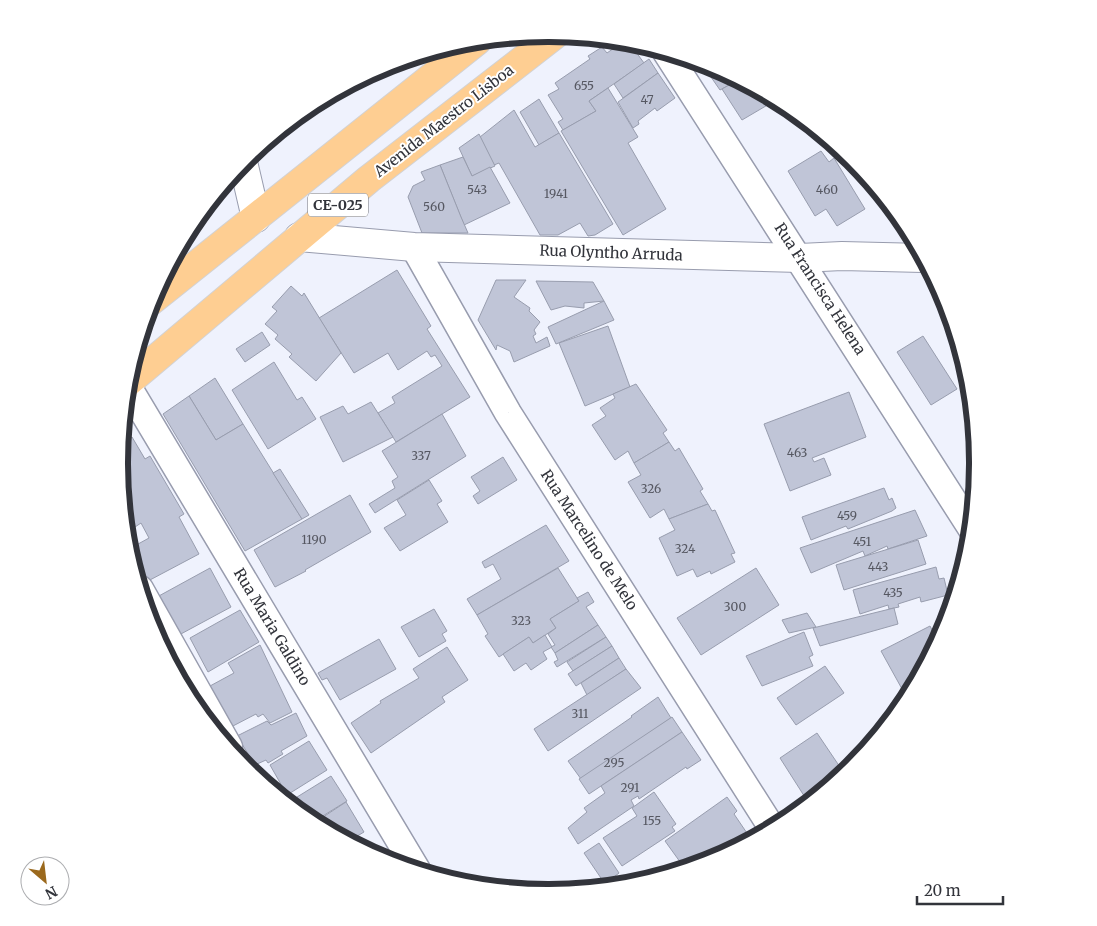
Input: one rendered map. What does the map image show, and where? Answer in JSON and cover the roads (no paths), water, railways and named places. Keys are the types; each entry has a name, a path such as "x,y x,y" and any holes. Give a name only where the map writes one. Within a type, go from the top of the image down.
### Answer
{"highway":[{"name":"Avenida Maestro Lisboa","path":"137,375 300,237 436,126 545,42"},
{"name":"CE-025","path":"165,290 464,51"}],"street":[{"name":"Rua Francisca Helena","path":"672,61 800,258 965,518"},
{"path":"245,172 256,218"},
{"name":"Rua Olyntho Arruda","path":"300,237 414,247 800,258 842,256 916,258"},
{"name":"Rua Marcelino de Melo","path":"414,247 508,413 768,822"},
{"name":"Rua Maria Galdino","path":"134,395 411,860"},
{"path":"161,625 209,711"}]}
